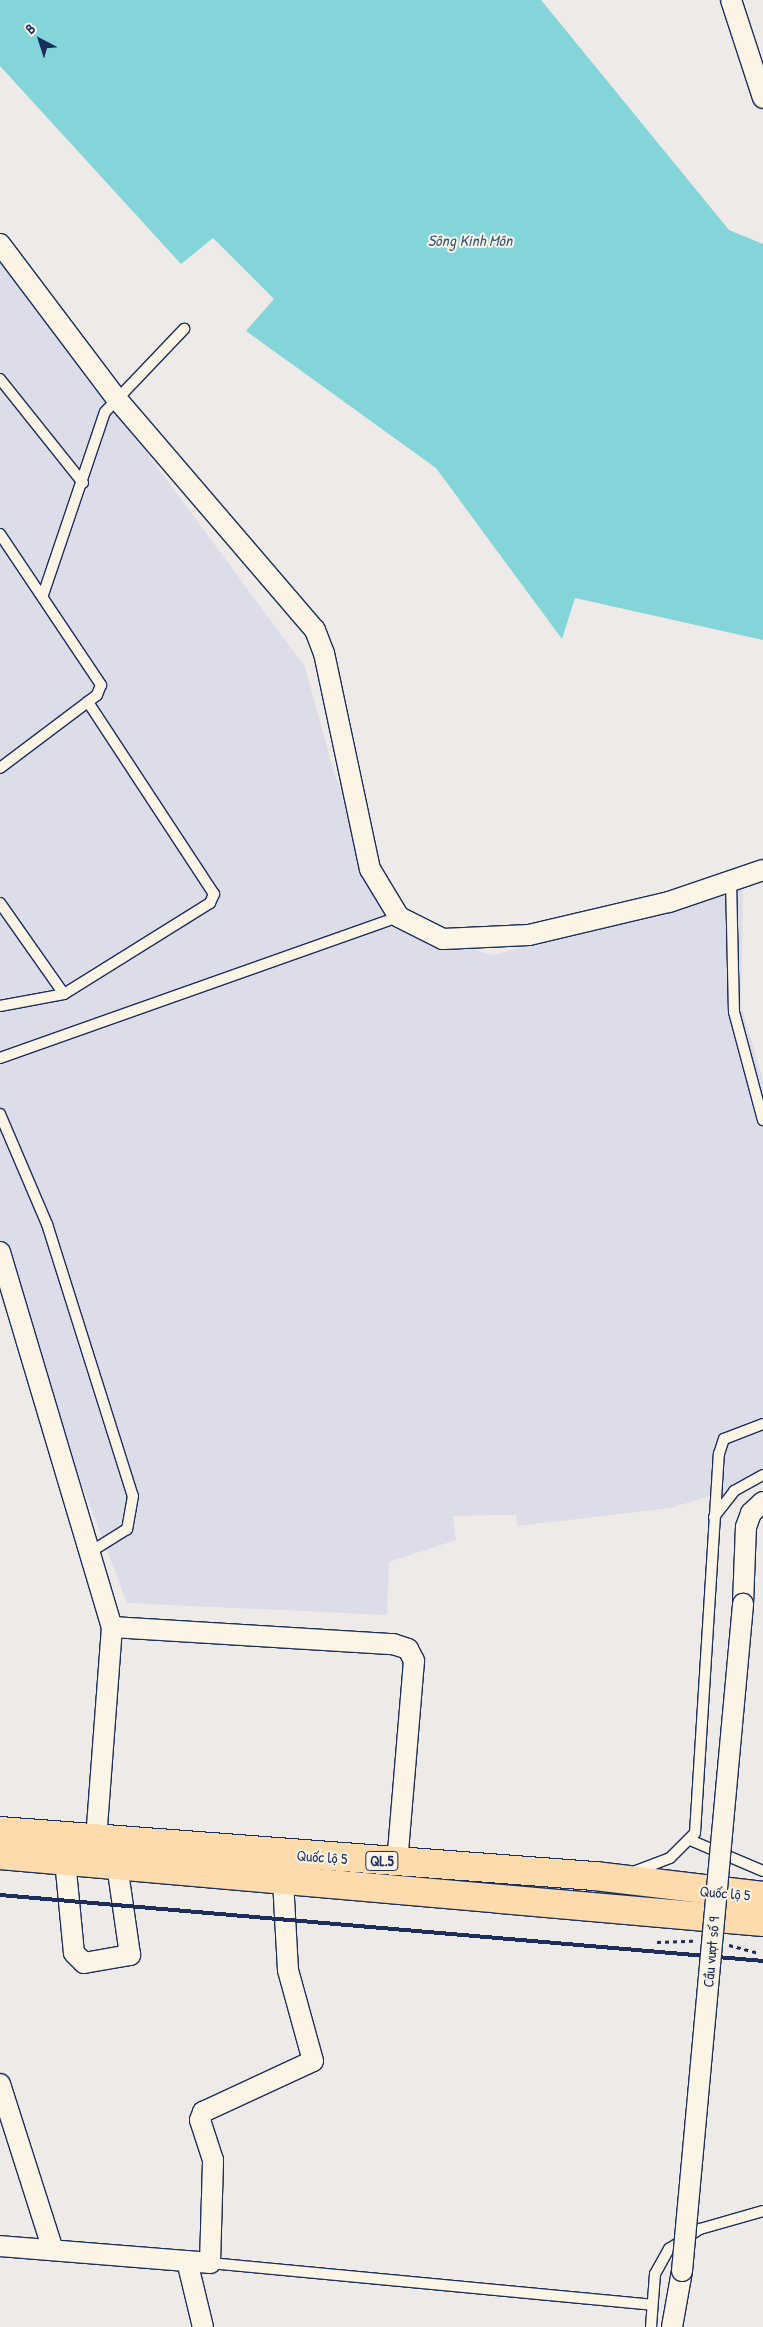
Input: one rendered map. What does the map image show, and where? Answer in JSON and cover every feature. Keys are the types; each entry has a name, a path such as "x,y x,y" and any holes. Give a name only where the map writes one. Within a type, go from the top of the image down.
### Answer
{"highway":[{"name":"Quốc lộ 5","path":"0,1831 596,1876 763,1896"},
{"name":"Quốc lộ 5","path":"0,1855 763,1922"}],"street":[{"path":"731,0 763,98"},
{"path":"0,244 116,398 315,630 324,653 370,869 399,917 444,939 478,941 529,935 669,902 763,870"},
{"path":"0,1252 92,1551 112,1627 96,1839"},
{"name":"Cầu vượt số 9","path":"672,2327 682,2271 743,1604 746,1527 751,1513 763,1502"},
{"path":"112,1627 393,1644 408,1649 414,1661 397,1862"},
{"path":"65,1860 74,1953 84,1963 130,1955 117,1865"},
{"path":"0,2246 210,2263 213,2160 200,2120 203,2112 313,2061 288,1970 283,1880"},
{"path":"0,2084 53,2250"},
{"path":"187,2261 203,2327"}],"lane":[{"path":"43,595 84,484 99,423 116,398 184,329"},
{"path":"0,379 84,484"},
{"path":"0,534 98,674 101,685 88,702 0,768"},
{"path":"0,1006 64,994 210,902 214,894 88,702"},
{"path":"732,881 734,1012 763,1120"},
{"path":"0,904 64,994"},
{"path":"0,1058 399,917"},
{"path":"0,1114 47,1224 133,1496 127,1529 92,1551"},
{"path":"596,1876 646,1869 670,1858 695,1833 713,1518 724,1439 763,1424"},
{"path":"713,1518 734,1491 763,1475"},
{"path":"690,1840 763,1871"},
{"path":"651,2327 655,2274 669,2250 700,2229 763,2211"},
{"path":"210,2263 652,2305"}],"shaded area":[{"path":"0,254 305,667 333,769 393,928 493,955 743,888 741,1006 763,1080 763,1479 671,1508 518,1526 516,1515 453,1516 456,1540 389,1562 387,1615 127,1603 0,1267"}],"water":[{"name":"Sông Kinh Môn","path":"0,0 541,0 729,230 763,244 763,640 575,598 562,639 436,468 246,331 274,299 213,238 181,264 0,66"}],"railway":[{"path":"0,1895 763,1961"}]}
